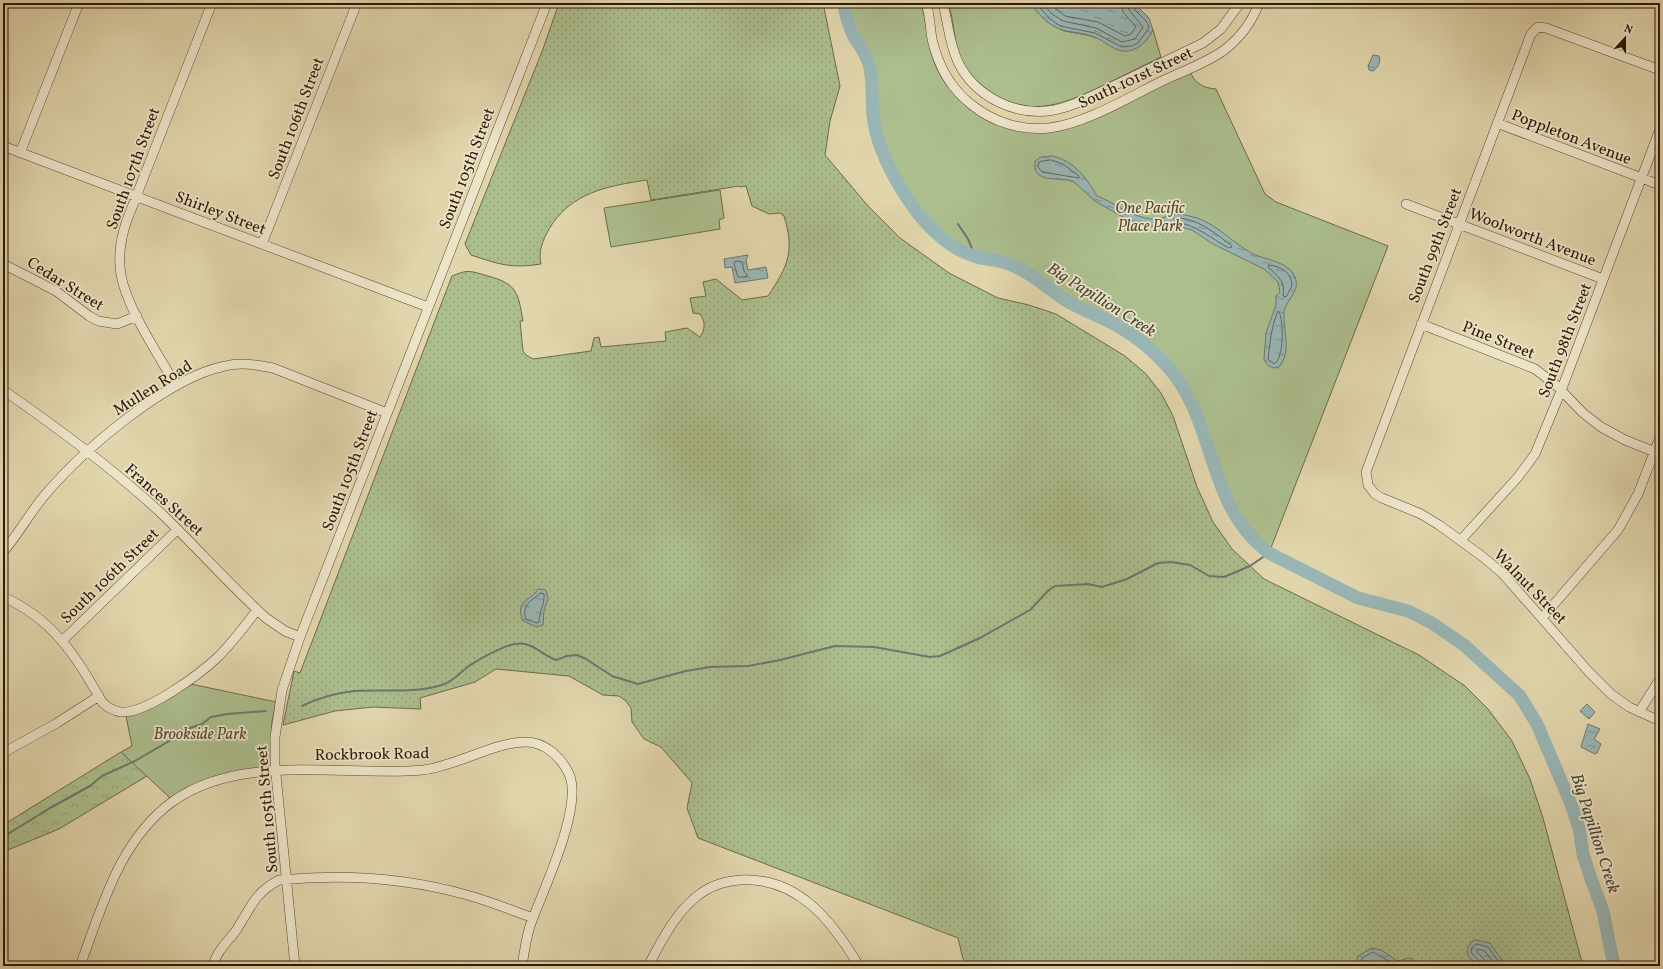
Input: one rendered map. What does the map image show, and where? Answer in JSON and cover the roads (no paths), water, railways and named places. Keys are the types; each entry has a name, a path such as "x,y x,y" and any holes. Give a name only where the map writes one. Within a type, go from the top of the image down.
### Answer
{"street":[{"path":"20,153 79,3"},
{"name":"South 107th Street","path":"176,386 126,294 121,273 121,245 124,230 136,196 212,3"},
{"name":"South 106th Street","path":"262,244 357,3"},
{"name":"South 105th Street","path":"295,966 275,772 275,737 278,708 286,676 547,3"},
{"name":"South 101st Street","path":"926,3 935,51 947,78 972,105 999,121 1023,127 1048,128 1066,125 1091,115 1211,58 1223,50 1243,31 1251,20 1259,3"},
{"name":"South 101st Street","path":"943,3 952,45 962,69 982,92 1005,105 1026,110 1046,111 1062,108 1084,100 1203,43 1221,29 1240,3"},
{"name":"South 99th Street","path":"1368,485 1367,467 1530,34 1538,28 1546,28 1660,70"},
{"name":"Poppleton Avenue","path":"1496,124 1660,185"},
{"name":"South 98th Street","path":"1461,540 1530,461 1542,439 1660,128"},
{"name":"Shirley Street","path":"3,146 428,307"},
{"name":"Woolworth Avenue","path":"1406,204 1603,279"},
{"name":"Cedar Street","path":"3,264 56,291 98,321 114,324 137,316"},
{"name":"Pine Street","path":"1420,324 1527,365 1543,375 1583,413 1601,427 1625,440 1657,452"},
{"name":"Mullen Road","path":"3,552 45,496 86,452 127,419 176,386 216,368 237,364 256,365 289,374 387,413"},
{"name":"Frances Street","path":"3,390 130,486 177,530 257,610 275,625 300,637"},
{"path":"1542,618 1618,530 1638,494 1657,452 1660,436"},
{"name":"Walnut Street","path":"1368,485 1382,498 1421,514 1461,540 1502,573 1598,682 1619,700 1639,712 1660,721"},
{"name":"South 106th Street","path":"62,641 177,530"},
{"path":"3,597 24,607 41,619 62,641 102,702 110,708 122,712 146,704 171,692 195,677 235,639 257,610"},
{"path":"1639,712 1660,679"},
{"path":"3,753 57,723 99,696"},
{"name":"Rockbrook Road","path":"80,966 124,856 137,836 153,818 174,800 207,784 237,776 326,769 423,770 458,762 510,744 523,742 535,743 548,749 558,757 570,777 572,795 567,825 533,918 525,944 522,966"},
{"path":"213,966 222,947 238,928 255,899 272,884 287,879 378,879 415,884 467,895 533,918"},
{"path":"648,966 672,924 690,902 710,888 734,881 746,880 770,883 792,890 814,906 830,924 859,966"}],"water":[{"path":"1032,3 1134,3 1149,18 1153,30 1146,41 1140,46 1133,50 1123,51 1115,49 1094,37 1062,30 1050,24 1035,9"},
{"path":"1373,55 1379,56 1380,60 1378,67 1373,71 1369,70 1368,66"},
{"path":"1052,156 1060,158 1079,171 1097,196 1130,213 1152,219 1179,214 1197,218 1212,225 1253,254 1277,262 1288,268 1295,277 1296,287 1285,308 1284,320 1286,348 1283,361 1279,367 1274,368 1270,366 1264,359 1266,333 1276,305 1276,296 1280,292 1278,282 1264,269 1213,244 1192,230 1181,227 1156,227 1128,220 1095,201 1074,182 1045,178 1039,175 1035,170 1035,161 1041,157"},
{"path":"748,255 746,260 748,270 766,267 768,278 735,283 732,267 725,268 724,259"},
{"path":"538,589 546,590 548,599 544,610 543,625 537,627 523,621 521,609 524,602"},
{"path":"1587,704 1595,712 1589,719 1580,711"},
{"path":"1588,724 1600,729 1594,739 1601,744 1597,753 1595,754 1581,747"},
{"path":"1475,940 1490,943 1506,966 1478,966 1469,957 1467,950 1471,942"},
{"path":"1372,948 1381,950 1397,961 1411,958 1415,962 1416,966 1355,966 1358,956"}],"waterway":[{"name":"Big Papillion Creek","path":"843,3 851,31 868,60 871,77 873,116 876,133 882,150 900,187 923,220 953,246 980,258 1006,263 1025,272 1065,300 1125,330 1156,355 1167,366 1183,388 1195,412 1222,487 1233,511 1248,533 1269,553 1358,598 1408,611 1432,623 1464,645 1519,695 1537,724 1571,804 1579,828 1583,854 1603,911 1614,966"},
{"path":"958,224 968,239 975,256"},
{"path":"302,706 321,698 347,692 409,690 431,688 442,685 479,660 498,650 515,644 532,646 556,660 567,656 577,655 586,659 612,676 638,684 686,671 710,667 748,666 780,660 835,646 874,647 930,657 940,656 980,638 1030,610 1049,590 1055,586 1088,584 1102,587 1127,579 1158,563 1171,562 1190,565 1209,576 1224,577 1250,566 1269,553"},
{"path":"3,837 50,808 90,786 102,776 135,761 176,737 181,731 202,724 211,717 227,714 266,711"}],"park label":[{"name":"One Pacific Place Park","path":"1150,216"},
{"name":"Brookside Park","path":"200,733"}]}
